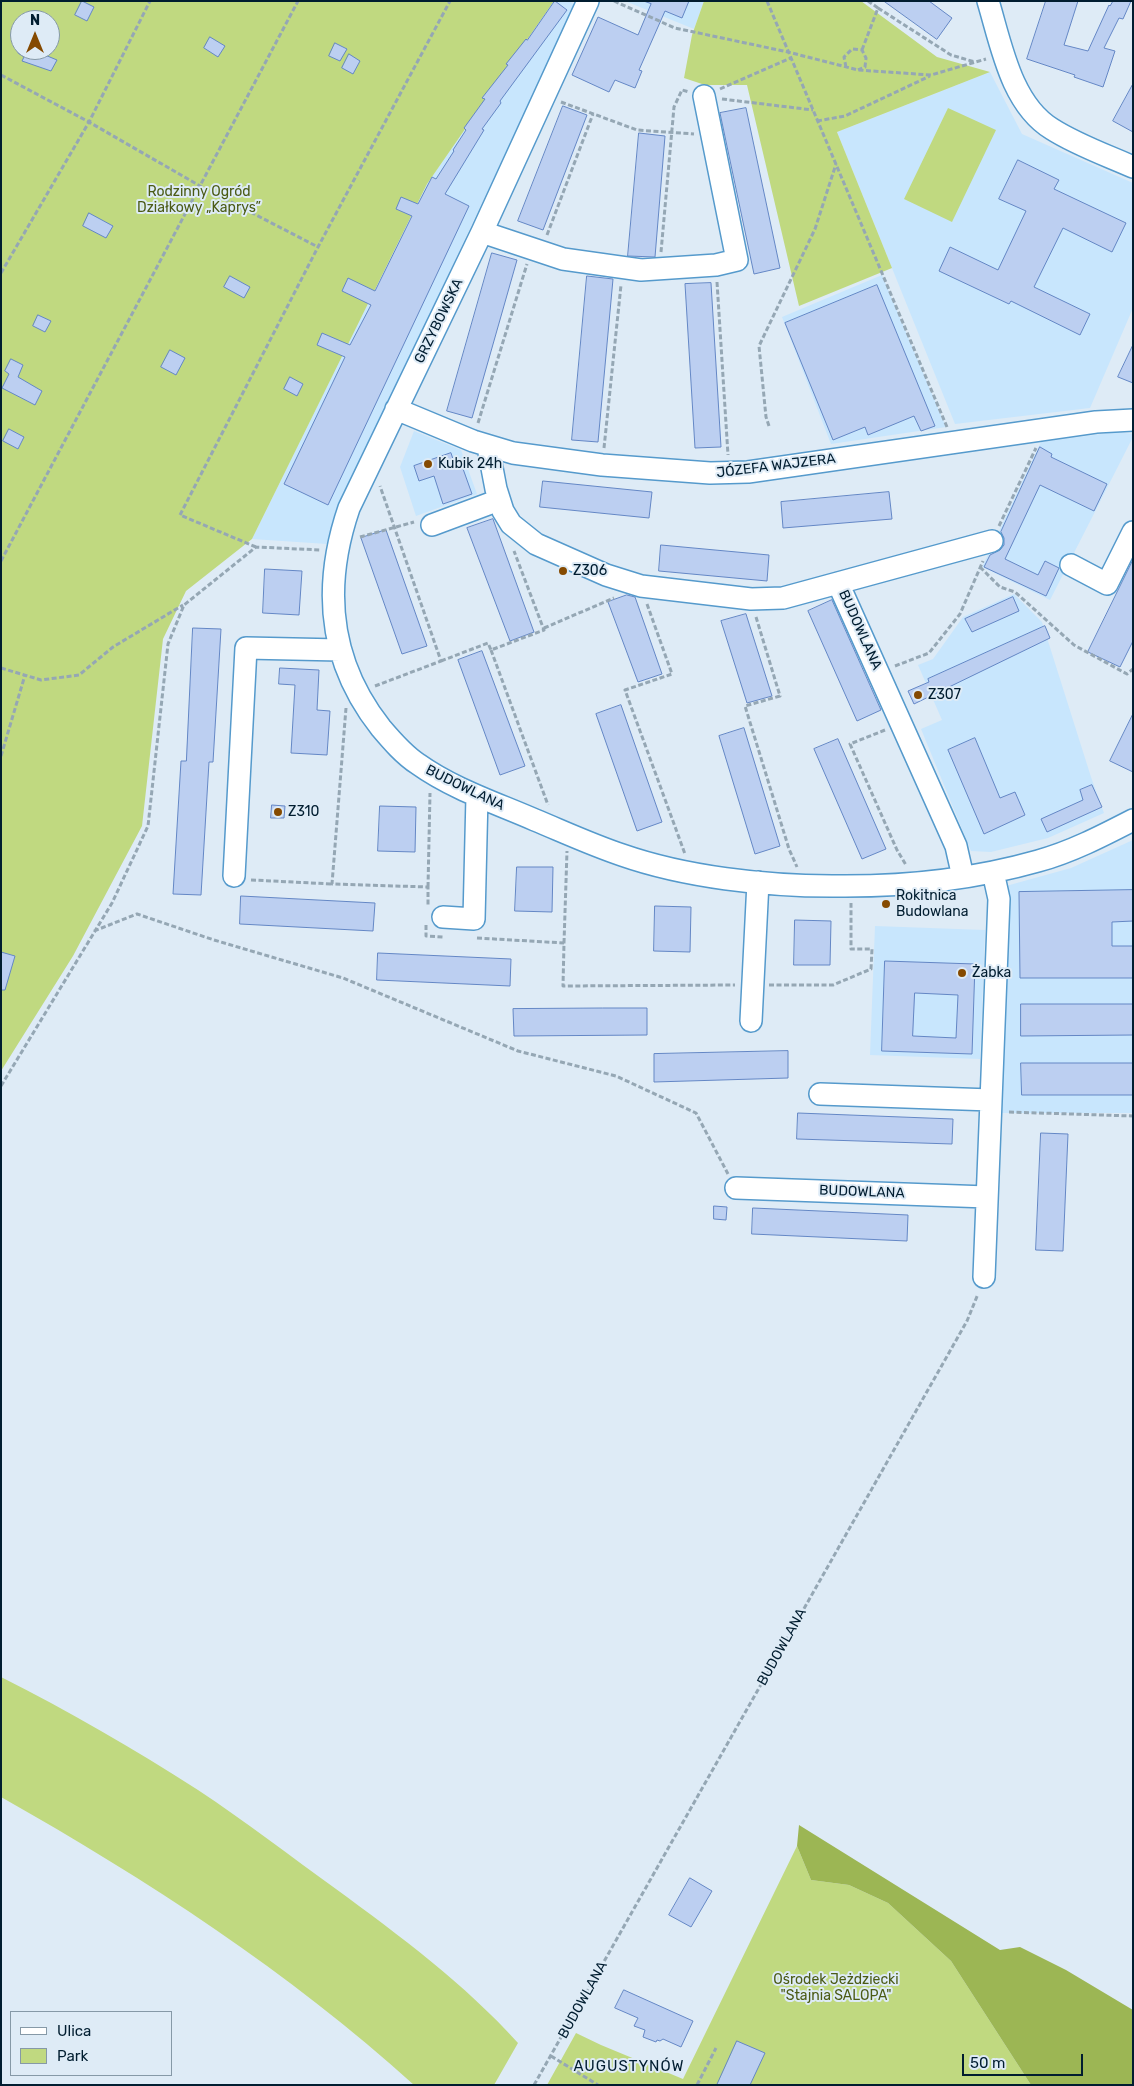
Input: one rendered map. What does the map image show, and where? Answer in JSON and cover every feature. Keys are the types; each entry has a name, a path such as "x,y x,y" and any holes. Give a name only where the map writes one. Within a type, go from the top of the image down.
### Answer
{"street":[{"name":"GRZYBOWSKA","path":"340,650 334,594 334,573 337,547 349,508 482,232 588,1"},
{"path":"988,1 1004,54 1018,89 1036,116 1051,129 1133,167"},
{"path":"482,232 564,259 623,267 660,270 716,265 737,260 704,96"},
{"name":"JÓZEFA WAJZERA","path":"396,409 480,444 513,453 602,466 729,473 1096,422 1133,420"},
{"name":"BUDOWLANA","path":"480,444 499,500 510,524 536,544 606,575 641,586 751,599 783,598 838,583 956,846 963,877"},
{"path":"432,525 499,500"},
{"path":"1072,566 1107,584 1133,532"},
{"path":"838,583 992,542"},
{"path":"234,876 246,648 340,650"},
{"name":"BUDOWLANA","path":"340,650 357,692 372,716 392,741 415,762 437,777 562,832 624,856 691,872 758,882 805,886 862,886 963,877 1039,861 1097,839 1133,820"},
{"path":"436,921 474,919 477,796"},
{"path":"984,1278 999,898 993,872"},
{"path":"751,1021 758,882"},
{"path":"820,1094 991,1105"},
{"name":"BUDOWLANA","path":"736,1188 987,1197"}],"path":[{"path":"1,273 89,122 150,1"},
{"path":"1,560 298,1"},
{"path":"432,525 413,521 337,547 256,547 180,515 318,248 450,1"},
{"path":"614,1 675,28 788,52 858,70 931,75"},
{"path":"767,1 953,442"},
{"path":"868,1 951,55 976,62"},
{"path":"858,70 865,67 866,58 862,50 878,8"},
{"path":"846,67 844,57 852,49 862,50"},
{"path":"817,121 845,116 931,75 1004,54"},
{"path":"704,96 791,58"},
{"path":"1,75 89,122 200,186 318,248"},
{"path":"660,270 674,107 682,90 704,96 813,110"},
{"path":"544,96 637,130 671,134 712,135"},
{"path":"480,444 536,251 593,114"},
{"path":"769,426 766,417 759,346 815,229 836,163"},
{"path":"716,265 729,473"},
{"path":"602,466 623,267"},
{"path":"371,461 441,661"},
{"path":"510,524 510,539 544,628"},
{"path":"1,668 41,680 79,675 113,647 184,605 256,547"},
{"path":"959,550 1000,587 1015,592 1074,646 1127,674 1133,669"},
{"path":"641,586 672,674 625,690 691,872"},
{"path":"491,650 544,630 544,628 614,598"},
{"path":"751,599 780,696 745,706 799,872"},
{"path":"1,1086 112,903 148,826 168,644 184,605"},
{"path":"428,887 332,884 346,709 357,692 488,643 562,832 563,986 833,985 871,969 872,950 851,949 851,900"},
{"path":"1,756 25,675"},
{"path":"902,723 850,744 897,850 908,869"},
{"path":"436,921 428,887 430,787 437,777"},
{"path":"94,931 137,914 214,940 343,978 518,1051 616,1076 696,1113 736,1188"},
{"path":"473,938 564,943"},
{"path":"991,1105 1133,1116"},
{"name":"BUDOWLANA","path":"534,2085 967,1321 984,1278"},
{"path":"697,2085 716,2048"},
{"path":"551,2056 598,2085"}],"shaded area":[{"path":"554,1 569,1 575,5 333,520 327,544 252,539 427,184"},
{"path":"625,1 704,1 694,29"},
{"path":"990,72 1022,134 1133,183 1133,308 1090,408 955,424 837,132"},
{"path":"882,275 946,427 831,444 782,317"},
{"path":"414,431 461,450 477,494 416,516 400,467"},
{"path":"1117,432 1133,434 1133,437 1050,600 982,567 1041,442"},
{"path":"1014,594 1042,622 1104,813 1048,838 991,852 971,851 921,729 942,720 918,665 933,659 963,617"},
{"path":"1133,840 1133,1113 996,1113 1006,886 1071,868"},
{"path":"875,926 985,930 980,1059 870,1055"}],"green space":[{"name":"Rodzinny Ogród Działkowy „Kaprys”","path":"1,1 554,1 427,184 252,539 186,591 163,639 142,826 73,956 1,1071"},
{"path":"704,1 861,1 937,57 990,72 837,132 892,268 799,306 747,85 705,85 684,78 692,35"},
{"path":"948,108 996,130 952,222 904,199"},
{"path":"1,1677 101,1731 198,1790 336,1889 454,1981 498,2021 518,2043 494,2085 414,2085 317,2004 216,1930 110,1861 1,1797"},
{"path":"799,1825 1000,1950 1020,1947 1066,1970 1133,2010 1133,2085 1031,2085 951,1961 888,1903 849,1885 811,1880 797,1846"},
{"name":"Ośrodek Jeżdziecki \"Stajnia SALOPA\"","path":"797,1846 811,1880 849,1885 888,1903 951,1961 1031,2085 547,2085 576,2033 683,2079"}],"building":[{"path":"82,1 94,7 87,21 75,15"},
{"path":"555,1 567,10 500,101 501,103 482,129 484,130 445,194 469,206 328,505 284,484 345,357 317,345 322,333 350,345 371,305 342,291 348,278 375,291 412,216 396,209 401,197 418,204 432,177 436,179 454,151 466,130 464,128 485,99 482,98"},
{"path":"644,1 689,1 682,18 665,11 639,70 642,71 635,88 615,80 609,92 572,75 598,17 638,35 651,4"},
{"path":"884,1 929,1 952,18 937,39"},
{"path":"1046,1 1078,1 1064,45 1088,51 1109,5 1113,1 1131,1 1123,19 1119,18 1104,48 1115,51 1103,87 1074,77 1075,75 1027,59"},
{"path":"210,37 225,46 218,57 204,48"},
{"path":"335,43 347,49 340,61 329,56"},
{"path":"349,54 360,61 353,74 342,68"},
{"path":"22,60 57,60 51,71"},
{"path":"1133,84 1133,132 1113,121"},
{"path":"563,106 587,115 543,230 518,221"},
{"path":"746,108 780,268 754,274 720,113"},
{"path":"639,133 665,136 655,257 628,256"},
{"path":"1018,160 1059,180 1054,189 1126,223 1112,252 1063,228 1034,287 1090,314 1080,335 1011,301 1009,304 939,271 950,247 998,270 1026,211 999,199"},
{"path":"89,213 113,226 106,238 83,226"},
{"path":"492,253 517,260 472,418 447,411"},
{"path":"230,276 250,287 244,298 224,287"},
{"path":"587,276 613,279 598,442 572,440"},
{"path":"711,283 721,447 695,448 685,284"},
{"path":"877,285 935,426 921,431 914,416 868,435 865,427 833,440 785,323"},
{"path":"38,315 51,321 45,332 33,326"},
{"path":"1133,345 1133,383 1118,377"},
{"path":"170,350 185,358 176,375 161,367"},
{"path":"11,359 23,365 18,377 42,391 35,405 2,388 9,374 5,371"},
{"path":"290,377 303,384 297,396 284,389"},
{"path":"9,429 24,437 18,449 3,441"},
{"path":"1040,447 1052,454 1051,457 1107,484 1094,511 1040,485 1005,559 1038,575 1045,561 1059,568 1046,596 984,567 990,555 1000,550 1004,545 1004,538 1001,532"},
{"path":"451,453 456,468 462,466 472,494 443,504 434,476 419,481 414,466"},
{"path":"543,481 652,492 649,518 540,507"},
{"path":"889,492 892,519 783,528 781,502"},
{"path":"493,519 534,632 510,641 467,528"},
{"path":"386,530 427,646 402,654 361,538"},
{"path":"661,545 769,555 767,581 659,571"},
{"path":"1133,560 1133,641 1120,667 1088,652"},
{"path":"265,569 302,571 299,615 263,613"},
{"path":"627,595 635,597 662,674 638,682 608,602"},
{"path":"1013,597 1019,611 972,632 965,619"},
{"path":"832,600 881,710 857,721 808,611"},
{"path":"746,614 772,696 747,703 721,621"},
{"path":"1045,626 1050,638 914,704 908,691 929,682 928,679"},
{"path":"193,628 221,629 213,762 209,762 201,895 173,894 181,761 186,761"},
{"path":"482,651 525,766 500,775 458,660"},
{"path":"280,668 319,670 317,710 330,711 327,755 291,753 295,685 279,684"},
{"path":"621,705 662,822 637,831 596,714"},
{"path":"1133,714 1133,772 1110,761"},
{"path":"744,728 780,846 755,854 719,736"},
{"path":"975,738 1000,798 1015,792 1025,815 984,834 948,750"},
{"path":"838,739 886,849 862,859 814,749"},
{"path":"1092,785 1102,807 1047,832 1041,819 1083,800 1080,790"},
{"name":"Z310","path":"272,805 285,806 284,818 271,818"},
{"path":"380,806 416,807 415,852 378,851"},
{"path":"517,867 553,867 552,912 515,911"},
{"path":"1133,890 1133,921 1112,922 1112,946 1133,946 1133,978 1020,978 1019,892"},
{"path":"241,896 375,903 373,931 240,924"},
{"path":"655,906 691,907 690,952 654,951"},
{"path":"795,920 831,921 830,965 794,965"},
{"path":"1,952 15,956 5,990 1,990"},
{"path":"378,953 511,959 510,986 377,980"},
{"path":"885,961 975,964 972,1054 882,1051","holes":["915,993 958,995 956,1038 913,1036"]},
{"path":"1021,1004 1133,1004 1133,1035 1021,1036"},
{"path":"647,1008 647,1035 514,1036 513,1009"},
{"path":"788,1051 788,1078 654,1082 654,1054"},
{"path":"1021,1063 1133,1063 1133,1095 1022,1095"},
{"path":"798,1113 953,1119 952,1144 797,1139"},
{"path":"1041,1133 1068,1134 1063,1251 1036,1250"},
{"path":"714,1206 727,1207 726,1220 714,1219"},
{"path":"753,1208 908,1215 907,1241 752,1234"},
{"path":"690,1878 712,1891 691,1927 669,1915"},
{"path":"624,1990 693,2021 681,2047 663,2039 656,2042 643,2037 645,2030 634,2026 638,2018 615,2008"},
{"path":"737,2041 765,2053 750,2085 717,2085"}],"place":[{"name":"Kubik 24h","path":"428,464"},
{"name":"Z306","path":"563,571"},
{"name":"Z307","path":"918,695"},
{"name":"Z310","path":"278,812"},
{"name":"Rokitnica Budowlana","path":"886,904"},
{"name":"Żabka","path":"962,973"}],"district":[{"name":"AUGUSTYNÓW","path":"629,2067"}]}
